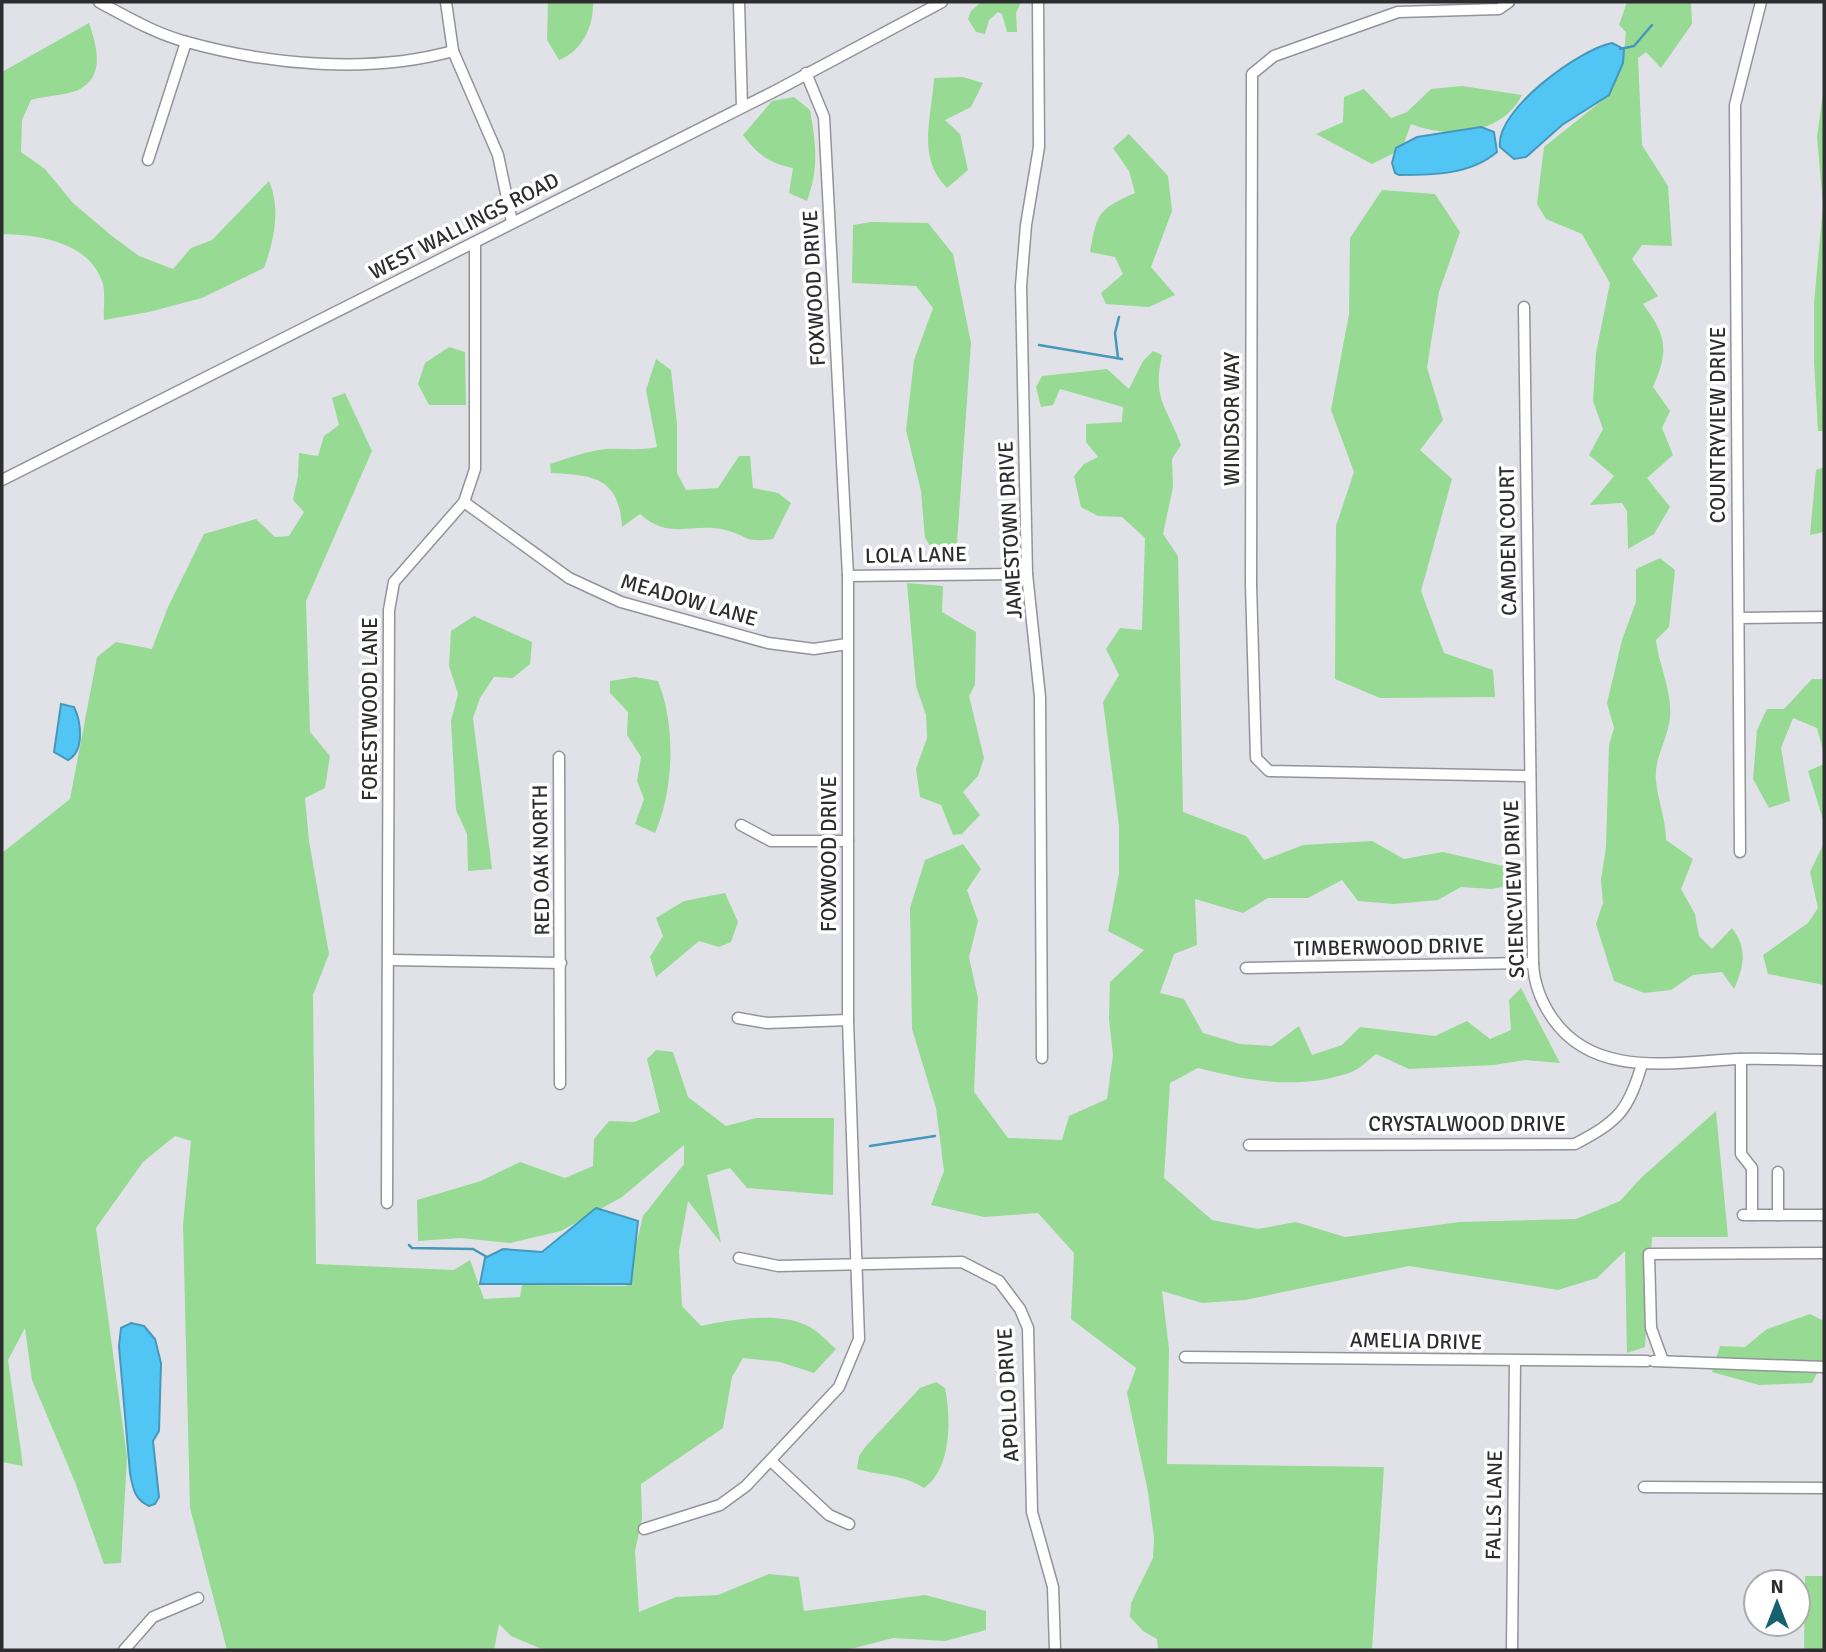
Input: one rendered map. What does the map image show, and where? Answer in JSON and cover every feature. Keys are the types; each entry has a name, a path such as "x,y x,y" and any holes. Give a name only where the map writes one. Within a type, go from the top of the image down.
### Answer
{"street":[{"path":"99,2 132,20 186,42 275,59 355,64 426,59 453,51"},
{"path":"446,2 453,51 498,155 512,222"},
{"path":"739,2 742,107"},
{"name":"WEST WALLINGS ROAD","path":"2,480 475,243 943,2"},
{"name":"JAMESTOWN DRIVE","path":"1038,2 1039,147 1026,225 1021,286 1027,574 1040,697 1042,1058"},
{"name":"WINDSOR WAY","path":"1509,2 1499,9 1398,12 1274,56 1252,74 1251,585 1256,758 1269,771 1530,776"},
{"name":"COUNTRYVIEW DRIVE","path":"1740,852 1735,105 1761,2"},
{"path":"148,160 186,42"},
{"name":"FOXWOOD DRIVE","path":"645,1529 720,1505 771,1461 839,1387 859,1339 848,1020 848,576 824,117 806,73"},
{"name":"FORESTWOOD LANE","path":"387,1203 390,601 394,582 464,502 475,469 475,243"},
{"name":"CAMDEN COURT","path":"1524,307 1530,776"},
{"name":"MEADOW LANE","path":"464,502 569,578 621,602 768,643 814,649 847,644"},
{"name":"LOLA LANE","path":"848,576 1027,574"},
{"path":"1739,618 1824,617"},
{"name":"RED OAK NORTH","path":"559,757 560,1084"},
{"name":"SCIENCVIEW DRIVE","path":"1530,776 1533,964 1540,997 1563,1033 1593,1053 1642,1064 1741,1059 1824,1060"},
{"path":"741,825 771,841 848,841"},
{"path":"390,960 561,963"},
{"name":"TIMBERWOOD DRIVE","path":"1246,968 1533,964"},
{"path":"738,1018 767,1023 848,1020"},
{"path":"1741,1059 1741,1154 1752,1168 1748,1215 1824,1215"},
{"name":"CRYSTALWOOD DRIVE","path":"1249,1144 1575,1144 1610,1125 1634,1093 1642,1064"},
{"path":"1778,1172 1778,1215"},
{"path":"1655,1361 1651,1328 1649,1254 1824,1253"},
{"name":"APOLLO DRIVE","path":"739,1258 778,1266 858,1262 962,1262 999,1281 1020,1309 1029,1342 1031,1512 1050,1570 1055,1650"},
{"name":"AMELIA DRIVE","path":"1185,1357 1655,1361 1824,1367"},
{"name":"FALLS LANE","path":"1512,1650 1516,1361"},
{"path":"771,1461 829,1515 849,1524"},
{"path":"1644,1487 1824,1489"},
{"path":"124,1650 153,1617 198,1598"}],"green space":[{"path":"548,2 593,2 589,29 585,37 574,51 559,60 547,40"},
{"path":"981,2 1021,2 1016,13 1017,32 1007,32 1002,14 998,12 989,20 985,34 976,32 968,19 971,11"},
{"path":"1627,2 1691,2 1692,24 1661,68 1646,52 1638,58 1642,145 1668,186 1672,246 1642,245 1632,259 1658,296 1643,304 1657,325 1663,344 1662,363 1653,387 1670,411 1662,428 1673,455 1647,478 1670,507 1654,534 1628,549 1627,511 1622,503 1590,505 1614,476 1589,455 1603,429 1593,401 1596,353 1610,283 1582,234 1546,219 1537,204 1544,147 1609,95 1623,63 1626,32 1619,25"},
{"path":"89,23 97,59 93,76 76,91 31,100 22,120 21,152 45,169 73,203 112,236 139,256 173,269 191,248 212,240 269,181 275,202 275,224 264,268 202,298 104,320 102,281 85,257 60,243 46,239 2,234 2,72"},
{"path":"963,77 983,83 971,107 945,120 960,134 968,170 947,188 937,176 929,150 934,78"},
{"path":"1462,86 1522,95 1501,119 1473,130 1441,131 1411,124 1402,149 1372,164 1316,134 1343,122 1344,97 1364,89 1391,118 1407,112 1431,89"},
{"path":"1824,86 1824,431 1818,431 1814,303 1823,205 1817,137"},
{"path":"794,97 810,110 814,134 815,167 807,201 789,193 793,168 764,157 743,135 772,101"},
{"path":"1129,134 1168,176 1172,211 1151,267 1175,295 1149,307 1106,304 1101,293 1123,274 1115,257 1090,252 1095,228 1102,214 1114,203 1135,193 1129,171 1113,148"},
{"path":"1382,190 1435,194 1460,232 1439,292 1427,368 1443,420 1420,450 1452,479 1421,591 1444,653 1493,670 1495,697 1380,698 1335,679 1336,526 1354,472 1331,410 1349,314 1350,238"},
{"path":"871,222 928,223 953,254 971,343 957,543 939,559 925,538 921,491 906,430 914,360 933,308 916,286 852,283 853,225"},
{"path":"449,347 465,352 466,405 429,405 418,384 425,363"},
{"path":"1153,351 1162,355 1159,370 1160,393 1181,445 1172,459 1173,487 1163,534 1178,556 1183,812 1246,836 1264,860 1303,845 1372,841 1404,859 1443,852 1512,868 1514,885 1491,889 1461,887 1438,900 1394,904 1358,901 1342,880 1308,898 1268,898 1243,913 1195,899 1197,945 1174,954 1160,993 1184,999 1203,1033 1240,1044 1272,1046 1299,1026 1312,1055 1342,1045 1360,1027 1435,1036 1467,1021 1490,1039 1511,1030 1509,1000 1521,988 1560,1063 1525,1060 1494,1065 1409,1069 1376,1054 1349,1073 1292,1082 1255,1080 1198,1068 1170,1083 1164,1178 1212,1220 1258,1229 1296,1222 1345,1237 1460,1222 1576,1219 1620,1201 1642,1177 1716,1111 1728,1237 1652,1237 1645,1347 1627,1353 1625,1251 1597,1278 1558,1290 1409,1266 1245,1300 1202,1303 1162,1291 1169,1349 1167,1464 1384,1467 1372,1650 1158,1650 1157,1639 1143,1631 1130,1617 1131,1603 1153,1558 1154,1538 1148,1492 1127,1393 1136,1368 1071,1319 1074,1253 1038,1213 984,1217 931,1205 944,1171 936,1108 912,1029 910,908 925,860 963,844 981,869 967,890 978,921 969,957 978,998 974,1092 1008,1138 1062,1140 1069,1116 1107,1099 1113,1055 1109,1019 1110,982 1144,950 1108,931 1119,874 1119,826 1103,702 1119,675 1106,649 1120,628 1142,630 1145,538 1122,517 1098,516 1081,507 1074,476 1084,464 1098,457 1086,442 1086,424 1122,422 1123,407 1060,389 1053,405 1041,407 1036,387 1042,376 1107,369 1129,389 1143,361"},
{"path":"656,359 671,370 677,424 677,473 686,490 718,488 739,456 750,456 753,488 778,493 791,503 773,539 751,539 713,528 671,529 661,527 640,514 622,527 616,498 602,482 580,475 551,473 550,464 585,453 606,449 657,447 646,390"},
{"path":"345,393 372,451 306,601 310,732 330,756 325,788 305,798 309,841 329,954 313,995 316,1264 454,1270 470,1260 484,1299 520,1297 522,1285 626,1286 643,1216 684,1164 684,1145 622,1197 561,1231 510,1243 460,1238 418,1241 417,1200 481,1181 520,1162 565,1178 593,1166 594,1139 609,1121 634,1122 660,1112 647,1059 656,1050 673,1052 688,1097 726,1126 756,1118 834,1118 833,1195 747,1188 730,1168 707,1175 721,1243 688,1201 679,1251 682,1306 701,1326 741,1319 785,1319 810,1327 836,1349 814,1373 780,1362 743,1358 732,1377 723,1428 641,1484 642,1519 635,1551 639,1612 676,1597 718,1595 769,1574 799,1577 804,1611 925,1595 986,1611 986,1630 945,1641 893,1638 847,1650 544,1650 511,1636 499,1624 494,1650 227,1650 190,1508 183,1225 191,1141 175,1136 143,1162 96,1228 127,1457 121,1563 104,1564 75,1482 32,1380 25,1328 8,1360 23,1466 2,1462 2,853 70,799 97,657 116,642 152,649 168,607 204,534 256,519 275,537 289,536 304,512 293,500 299,453 318,456 324,436 339,425 332,398"},
{"path":"1824,467 1824,532 1810,535 1816,470"},
{"path":"1660,558 1675,570 1669,627 1656,640 1670,703 1667,731 1657,766 1657,789 1666,840 1693,859 1681,889 1695,914 1699,936 1712,949 1732,928 1740,943 1743,958 1734,989 1722,972 1693,975 1671,990 1644,993 1614,981 1596,924 1603,903 1601,880 1606,847 1609,745 1614,728 1607,703 1622,640 1636,602 1636,569"},
{"path":"907,583 943,586 942,612 976,632 975,685 969,696 984,758 978,776 963,792 980,815 962,834 953,835 941,805 920,797 916,769 927,738 926,715 916,686"},
{"path":"474,616 532,642 530,664 513,678 494,677 480,698 473,718 492,869 468,871 467,834 456,810 451,721 458,694 449,666 451,631"},
{"path":"635,677 658,681 668,717 669,778 655,833 635,824 644,799 637,781 641,757 627,735 628,712 610,693 610,681"},
{"path":"1812,679 1824,679 1824,754 1817,728 1793,718 1781,748 1790,801 1769,808 1753,779 1757,730 1767,709 1784,709"},
{"path":"1824,764 1824,823 1808,771"},
{"path":"1824,843 1824,985 1768,974 1763,955 1808,923 1818,908 1810,872"},
{"path":"725,893 738,922 731,942 719,947 699,941 656,977 650,957 663,936 656,918 684,901"},
{"path":"1810,1314 1824,1321 1824,1360 1812,1383 1759,1385 1712,1372 1720,1346 1745,1347 1767,1329"},
{"path":"936,1382 945,1388 948,1428 945,1456 933,1479 924,1488 900,1478 857,1469 859,1456 866,1446 920,1388"},
{"path":"1812,1576 1824,1576 1824,1650 1804,1650 1804,1638 1812,1638"}],"water":[{"path":"1612,43 1624,49 1623,63 1609,95 1562,125 1526,157 1514,159 1500,147 1502,132 1511,116 1542,83 1580,57"},
{"path":"1481,127 1494,132 1497,152 1486,160 1463,169 1437,174 1395,173 1392,163 1396,148 1417,137"},
{"path":"61,704 74,707 80,728 77,750 68,760 54,752"},
{"path":"596,1208 638,1221 631,1284 480,1284 485,1258 503,1249 542,1252"},
{"path":"131,1323 144,1326 155,1339 161,1363 159,1431 153,1441 159,1497 155,1504 149,1506 137,1496 130,1473 119,1346 121,1328"}],"waterway":[{"path":"1620,49 1634,46 1652,25"},
{"path":"1118,358 1115,333 1119,317"},
{"path":"1039,345 1122,359"},
{"path":"870,1146 935,1136"},
{"path":"409,1245 412,1248 473,1249 487,1257"}]}
